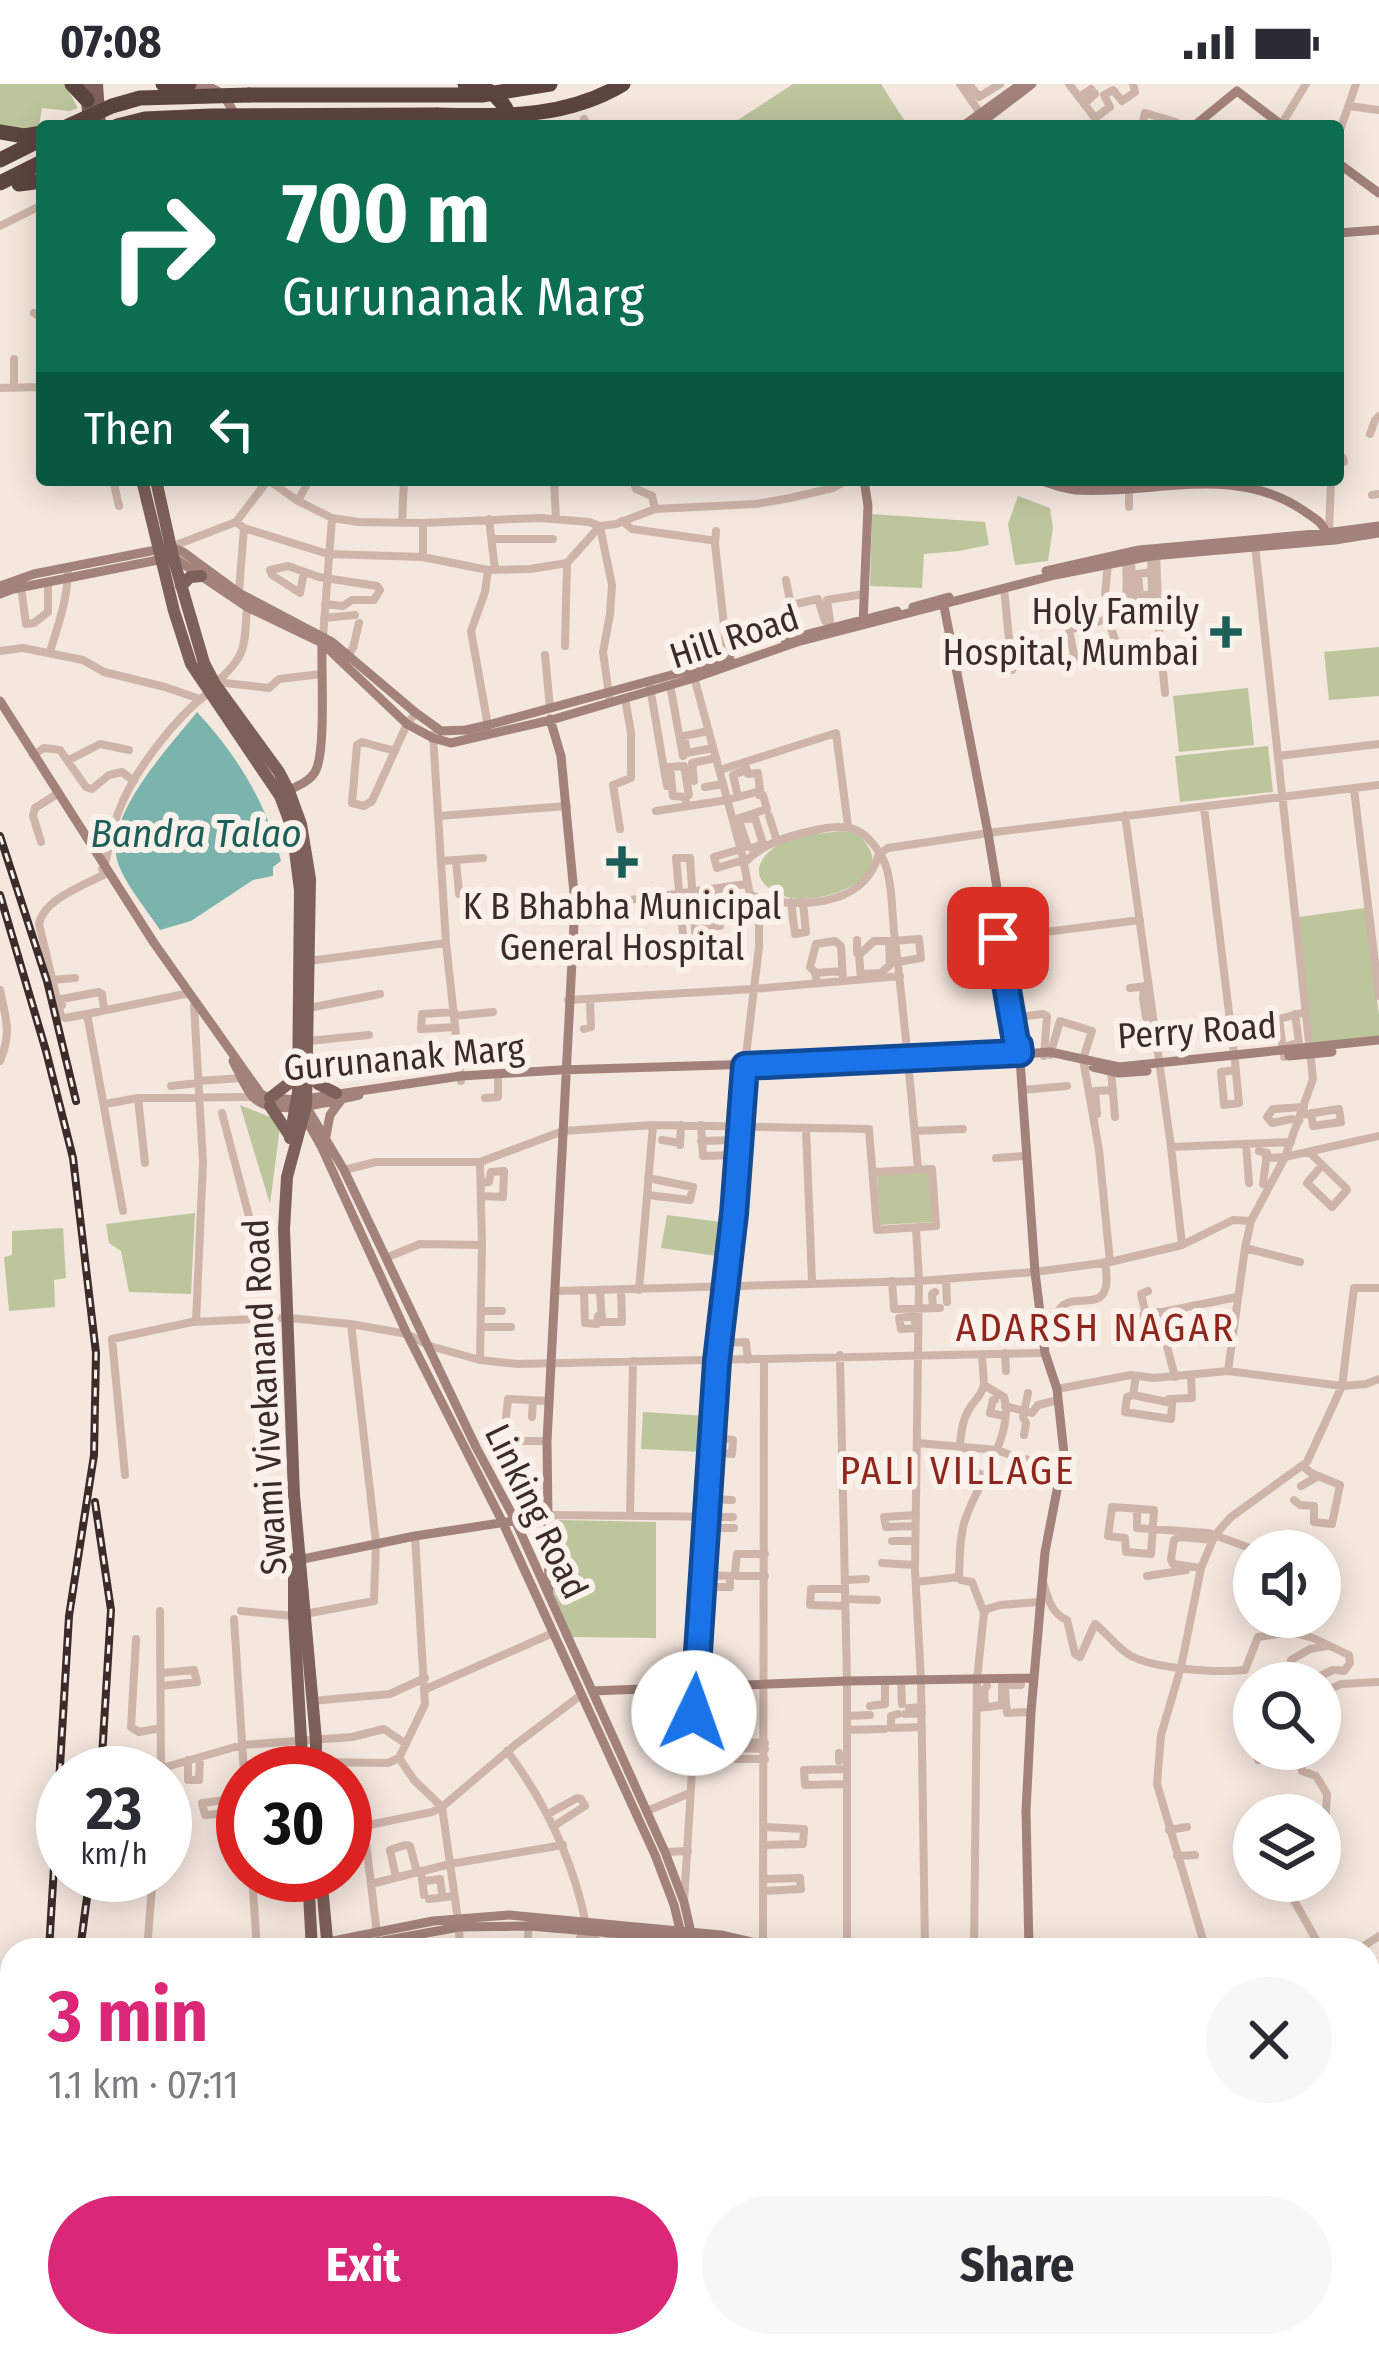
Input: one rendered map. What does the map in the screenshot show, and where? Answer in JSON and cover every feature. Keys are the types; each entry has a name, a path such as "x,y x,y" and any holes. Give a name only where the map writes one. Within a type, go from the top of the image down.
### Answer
{"highway":[{"path":"72,84 87,92"},
{"path":"163,84 190,84"},
{"path":"249,94 304,84"},
{"path":"465,84 496,96 511,120"},
{"path":"81,120 140,98 482,94 550,84"},
{"path":"250,120 542,114 588,101 623,84"},
{"path":"142,120 180,120"},
{"path":"0,132 36,136"},
{"path":"0,160 36,139"},
{"path":"0,183 36,165"},
{"path":"0,194 36,179"}],"main road":[{"path":"97,84 100,120"},
{"path":"190,84 213,87 223,94 236,120"},
{"path":"971,120 1021,84"},
{"path":"985,120 1033,84"},
{"path":"1201,120 1238,87 1275,120"},
{"path":"1344,167 1379,193"},
{"path":"1344,233 1379,230"},
{"name":"Swami Vivekanand Road","path":"145,486 166,553 173,611 191,664 279,772 292,828 299,890 302,1105 282,1216"},
{"name":"Swami Vivekanand Road","path":"153,500 154,486"},
{"path":"862,623 865,486"},
{"path":"1102,486 1176,486"},
{"path":"1264,486 1323,524 1327,533"},
{"name":"Hill Road","path":"1255,544 1379,529"},
{"name":"Hill Road","path":"797,639 1102,562 1379,529"},
{"path":"0,590 183,552 241,600"},
{"path":"166,553 241,600 322,640 416,713 433,732"},
{"name":"Swami Vivekanand Road","path":"166,553 181,586 210,689"},
{"name":"Hill Road","path":"940,602 1102,562"},
{"path":"19,583 48,583 68,573"},
{"path":"181,586 190,577 201,576"},
{"path":"940,602 1015,1016 1035,1272 1064,1454 1039,1602 1026,1811 1029,1938"},
{"name":"Hill Road","path":"433,732 451,742 692,674 829,628 862,623"},
{"path":"284,794 316,771 321,748 322,640"},
{"path":"345,659 407,724 433,732"},
{"name":"Hill Road","path":"609,697 625,698 692,674"},
{"name":"Gurunanak Marg","path":"1,703 253,1097 302,1105 461,1078 909,1062 1020,1052"},
{"path":"549,712 561,756 574,904 547,1441 550,1598"},
{"path":"0,717 104,870"},
{"name":"Swami Vivekanand Road","path":"284,794 301,824 310,879 308,1041 302,1067"},
{"name":"Gurunanak Marg","path":"142,929 270,1102"},
{"name":"Perry Road","path":"1020,1052 1111,1069 1234,1062 1284,1051 1379,1043"},
{"path":"290,1137 270,1102 302,1067 314,1081 339,1096 326,1136"},
{"name":"Swami Vivekanand Road","path":"302,1105 290,1137 280,1197 309,1740"},
{"name":"Linking Road","path":"302,1105 326,1136 388,1257 516,1537 553,1633 646,1811 688,1938"},
{"name":"Linking Road","path":"302,1105 407,1334 508,1519"},
{"path":"439,1366 450,1352"},
{"path":"298,1560 508,1519 546,1519"},
{"path":"516,1537 546,1519"},
{"name":"Linking Road","path":"516,1537 550,1598 586,1693 684,1902 689,1938"},
{"name":"Swami Vivekanand Road","path":"299,1615 312,1701 309,1746"},
{"path":"586,1693 921,1679 1004,1684 1034,1678"},
{"path":"310,1902 312,1938"},
{"path":"324,1902 329,1938"},
{"path":"369,1938 458,1923 529,1921 595,1936 642,1938"}],"street":[{"path":"964,84 980,97 1000,84"},
{"path":"964,84 980,113"},
{"path":"1069,84 1096,117 1110,107 1104,95 1113,90 1122,101 1134,93 1133,84"},
{"path":"1285,120 1306,84"},
{"path":"1343,120 1356,86 1344,84"},
{"path":"1348,106 1378,110"},
{"path":"1143,120 1145,113 1168,120"},
{"path":"0,226 36,208"},
{"path":"14,359 14,388"},
{"path":"0,388 36,387"},
{"path":"1370,434 1379,416"},
{"path":"114,486 119,506"},
{"path":"66,1016 52,980 40,916 47,906 104,870 118,812 134,781 161,743 240,659 240,525 264,486"},
{"path":"277,486 332,518 402,523 556,519 600,526 655,509 756,504 837,486"},
{"path":"298,501 306,486"},
{"path":"402,523 404,486"},
{"path":"554,486 556,519"},
{"path":"635,486 652,496 655,509"},
{"path":"1327,533 1331,486"},
{"path":"1129,488 1129,507"},
{"path":"1144,488 1144,503"},
{"path":"322,640 332,518"},
{"path":"489,730 471,631 492,570 490,519"},
{"path":"622,521 632,529 713,536 728,663"},
{"path":"423,523 423,557"},
{"path":"166,553 240,525 328,554 423,557 492,570 567,563"},
{"path":"565,646 567,563 600,526"},
{"path":"600,526 612,585 603,652 609,697"},
{"path":"492,538 553,539"},
{"path":"1255,544 1313,1078 1285,1157 1259,1184"},
{"path":"1141,556 1146,572"},
{"path":"1133,606 1141,556"},
{"path":"1110,626 1125,605 1141,556"},
{"path":"1141,556 1159,630 1165,693"},
{"path":"1102,562 1105,593"},
{"path":"304,572 301,593 270,570 288,566 328,578 365,582 380,592 374,600 325,604"},
{"path":"50,652 63,615 68,573"},
{"path":"786,580 797,639"},
{"path":"19,583 26,625 48,612 48,583"},
{"path":"1004,587 1012,670"},
{"path":"829,628 827,600 864,594"},
{"path":"790,604 820,600 829,628"},
{"path":"324,617 357,619 353,648 345,659"},
{"path":"1103,620 1110,626 1116,642 1074,659 1069,630 1103,620"},
{"path":"0,650 23,648 83,659 104,672 165,686 269,688 279,679 321,674"},
{"path":"545,655 549,712"},
{"path":"692,674 720,770 704,802 761,794 768,808 737,820"},
{"path":"670,685 683,756"},
{"path":"649,686 668,786"},
{"path":"620,830 613,784 631,778 625,698"},
{"path":"395,751 362,742 357,745 352,803 369,805 416,713"},
{"path":"433,732 452,1028 461,1078"},
{"path":"706,732 684,736 687,753 713,752"},
{"path":"720,770 745,766 836,733 848,826"},
{"path":"69,760 100,744 128,750"},
{"path":"1278,756 1379,744"},
{"path":"33,755 44,748 60,750 92,789 115,772 134,781"},
{"path":"694,781 692,763 713,752"},
{"path":"656,811 686,801 728,801 761,791 758,773 748,774 745,766"},
{"path":"728,801 733,775 745,766"},
{"path":"574,904 717,888 748,889 791,906 803,905 832,899 864,883 879,854 888,848 1379,785"},
{"path":"712,787 728,801 748,847 848,826 861,832 879,854 887,869 890,965 881,973 852,977"},
{"path":"1354,789 1379,996"},
{"path":"41,842 35,808 54,796"},
{"path":"438,816 567,806"},
{"path":"1204,807 1234,1062 1238,1104 1224,1105 1221,1073 1234,1062"},
{"path":"1125,815 1182,1245"},
{"path":"769,816 777,839"},
{"path":"737,820 755,817 764,844"},
{"path":"684,1902 706,1528 736,1155 759,947 759,918 739,857 737,820"},
{"path":"758,823 764,844"},
{"path":"690,904 702,926 720,926 715,869 764,844"},
{"path":"441,861 483,858"},
{"path":"456,860 459,894"},
{"path":"688,891 690,904 697,946 684,946 688,891"},
{"path":"690,904 719,901"},
{"path":"791,906 795,934 806,932 803,905"},
{"path":"1001,937 1140,920"},
{"path":"852,977 859,955 874,941 919,938 922,958 898,962"},
{"path":"852,977 857,940"},
{"path":"816,978 810,967 814,946 836,941 852,977"},
{"path":"892,941 900,976 918,1169"},
{"path":"309,961 446,944"},
{"path":"568,1000 752,989 816,978 900,976"},
{"path":"52,980 75,978"},
{"path":"1130,988 1146,986"},
{"path":"0,990 9,1030 0,1061"},
{"path":"66,1016 62,999 99,992 104,1007"},
{"path":"66,1016 185,994"},
{"path":"309,1008 380,994"},
{"path":"584,1029 591,1028 590,999"},
{"path":"194,1005 202,1162 196,1322"},
{"path":"86,1012 123,1210"},
{"path":"452,1028 423,1030 420,1016 493,1012"},
{"path":"1295,1014 1299,1043 1284,1051 1280,1019 1295,1014 1306,1012"},
{"path":"1015,1016 1045,1015 1047,1054"},
{"path":"1047,1054 1061,1021 1092,1031 1083,1061 1095,1116"},
{"path":"308,1041 369,1035"},
{"path":"1111,1069 1115,1117"},
{"path":"484,1098 498,1096 498,1076"},
{"path":"105,1104 168,1093 198,1082 242,1078"},
{"path":"1022,1090 1067,1086"},
{"path":"1042,1317 1057,1315 1064,1303 1106,1294 1095,1091 1113,1090"},
{"path":"168,1093 253,1097"},
{"path":"138,1098 146,1163"},
{"path":"223,1113 252,1228"},
{"path":"639,1289 653,1184 652,1125"},
{"path":"344,1170 376,1162 480,1162 563,1131 652,1125 869,1130 877,1229 936,1226 932,1168 874,1172"},
{"path":"662,1141 680,1144 681,1125"},
{"path":"713,1126 713,1140 704,1156 736,1155"},
{"path":"713,1126 713,1140"},
{"path":"806,1127 812,1282"},
{"path":"915,1131 963,1129"},
{"path":"1228,1371 1244,1248 1263,1155 1285,1157 1379,1136"},
{"path":"713,1140 735,1142 736,1155"},
{"path":"1171,1147 1291,1142"},
{"path":"1246,1144 1259,1184"},
{"path":"1309,1152 1322,1165 1347,1190 1333,1207 1307,1183 1322,1165"},
{"path":"996,1158 1025,1156"},
{"path":"480,1162 486,1311 480,1360"},
{"path":"481,1183 489,1182 491,1172 504,1171 503,1197 481,1196"},
{"path":"556,1291 919,1281 1035,1272 1182,1245 1233,1220 1251,1221"},
{"path":"916,1228 916,1309"},
{"path":"388,1257 419,1244 482,1244"},
{"path":"1244,1248 1300,1262"},
{"path":"645,1258 645,1274 653,1277 652,1289"},
{"path":"940,1306 946,1279"},
{"path":"935,1280 932,1295 940,1306"},
{"path":"892,1281 893,1308 940,1306"},
{"path":"1202,1938 1156,1784 1161,1735 1181,1667 1200,1569 1214,1537 1231,1517 1308,1460 1342,1387 1354,1288 1379,1288"},
{"path":"584,1291 587,1324 598,1323 598,1290"},
{"path":"598,1290 605,1324 622,1322 621,1290"},
{"path":"1146,1315 1142,1294 1148,1291"},
{"path":"913,1292 920,1455 913,1514 926,1938"},
{"path":"1133,1318 1237,1298"},
{"path":"486,1311 502,1311"},
{"path":"1159,1312 1175,1377"},
{"path":"125,1474 112,1339 196,1322 284,1318 351,1324 407,1334 480,1360 552,1363 1045,1352"},
{"path":"242,1745 238,1615 299,1615 374,1600 376,1543 351,1324"},
{"path":"486,1327 511,1327"},
{"path":"721,1343 746,1342 748,1359"},
{"path":"1005,1353 1006,1371"},
{"path":"984,1354 983,1392 967,1413 961,1447 962,1468 984,1475"},
{"path":"840,1355 847,1938"},
{"path":"764,1360 761,1576 767,1938"},
{"path":"630,1514 633,1361"},
{"path":"1004,1411 1031,1410 1057,1394 1101,1379 1228,1371 1342,1387 1379,1379"},
{"path":"1140,1376 1143,1394 1179,1399 1193,1396 1191,1375"},
{"path":"1133,1395 1140,1376"},
{"path":"985,1381 1000,1382"},
{"path":"958,1576 966,1513 997,1450 1004,1411 1004,1396 985,1381"},
{"path":"1133,1395 1172,1402 1171,1419 1126,1412 1127,1396 1133,1395"},
{"path":"1028,1396 1029,1432"},
{"path":"506,1418 508,1399 549,1401"},
{"path":"532,1417 533,1400"},
{"path":"920,1455 932,1439 954,1445 955,1435"},
{"path":"513,1441 547,1441"},
{"path":"920,1455 961,1447 1062,1462"},
{"path":"1294,1500 1314,1506 1314,1522 1332,1524 1340,1485 1303,1466"},
{"path":"1301,1486 1318,1476"},
{"path":"711,1499 732,1500"},
{"path":"1111,1508 1137,1509 1154,1510 1150,1554 1126,1552 1125,1538 1109,1537 1111,1508"},
{"path":"1137,1509 1136,1527 1233,1543"},
{"path":"546,1519 630,1514 732,1516"},
{"path":"913,1514 885,1515 884,1523 886,1527 914,1526"},
{"path":"892,1529 914,1526"},
{"path":"706,1528 734,1528"},
{"path":"372,1764 399,1757 425,1704 416,1535"},
{"path":"1200,1569 1172,1563 1174,1540 1214,1537"},
{"path":"892,1541 914,1541"},
{"path":"761,1554 736,1555 735,1574 761,1576"},
{"path":"882,1563 915,1565"},
{"path":"1147,1576 1200,1569"},
{"path":"704,1587 730,1588 730,1576 705,1575"},
{"path":"916,1582 958,1576 972,1582 984,1613 985,1684 976,1708 974,1938"},
{"path":"1042,1577 1058,1617 1067,1620 1077,1656 1082,1656 1095,1624 1131,1656 1219,1672 1245,1670 1258,1637 1291,1632 1351,1659 1341,1671"},
{"path":"845,1593 866,1579"},
{"path":"845,1593 878,1600"},
{"path":"984,1613 1000,1605 1039,1602"},
{"path":"160,1612 161,1746"},
{"path":"312,1701 390,1694 553,1633"},
{"path":"136,1639 131,1727 140,1732 161,1728"},
{"path":"1291,1660 1310,1649 1333,1648"},
{"path":"1333,1648 1333,1662"},
{"path":"161,1673 194,1670 197,1682 161,1686"},
{"path":"847,1716 885,1704 885,1680"},
{"path":"902,1680 904,1710"},
{"path":"1341,1684 1379,1682"},
{"path":"1004,1684 1021,1685"},
{"path":"988,1707 1002,1705 1004,1684"},
{"path":"1004,1684 1007,1713 1031,1712"},
{"path":"372,1824 442,1807 586,1693"},
{"path":"904,1710 920,1719"},
{"path":"904,1710 890,1716 891,1728 920,1719"},
{"path":"192,1760 242,1745 352,1737 384,1729 406,1744"},
{"path":"847,1730 885,1729"},
{"path":"693,1740 765,1750"},
{"path":"737,1753 765,1750"},
{"path":"507,1751 554,1826 595,1936"},
{"path":"399,1757 414,1780 442,1807 450,1864 433,1884"},
{"path":"842,1760 805,1770 806,1785 860,1780"},
{"path":"1302,1770 1316,1776 1327,1794"},
{"path":"646,1811 690,1792"},
{"path":"548,1814 577,1798 585,1806 554,1826"},
{"path":"216,1801 202,1803 205,1815 216,1814"},
{"path":"1169,1830 1187,1827"},
{"path":"395,1873 390,1850 407,1844 458,1923 459,1938"},
{"path":"433,1884 450,1864 563,1845"},
{"path":"660,1853 688,1851"},
{"path":"1177,1856 1195,1855"},
{"path":"372,1884 395,1873 433,1884"},
{"path":"372,1893 377,1936"},
{"path":"148,1938 151,1902"},
{"path":"253,1902 256,1938"},
{"path":"1295,1902 1315,1938"},
{"path":"528,1938 529,1921"}],"green space":[{"path":"0,84 65,84 78,108 42,108 36,126 0,126"},
{"path":"793,84 881,84 904,120 738,120"},
{"path":"1018,496 1050,508 1053,528 1048,561 1015,565 1008,524"},
{"path":"872,514 985,522 989,545 924,554 922,588 870,586"},
{"path":"1379,647 1379,696 1329,700 1324,652"},
{"path":"1248,688 1254,745 1179,752 1173,696"},
{"path":"1268,746 1273,792 1180,802 1175,756"},
{"path":"842,831 866,843 872,856 864,877 841,891 804,899 782,895 765,885 759,869 778,845"},
{"path":"1365,908 1379,1039 1312,1046 1299,917"},
{"path":"240,1105 275,1119 280,1127 270,1204"},
{"path":"929,1170 933,1222 880,1225 877,1174"},
{"path":"195,1213 191,1294 129,1292 121,1251 109,1243 106,1224"},
{"path":"667,1215 728,1223 724,1257 661,1248"},
{"path":"63,1228 66,1278 54,1280 55,1307 9,1311 4,1257 12,1255 12,1231"},
{"path":"643,1412 707,1416 704,1452 641,1449"},
{"path":"559,1520 656,1522 656,1638 570,1637 554,1602 555,1525"}],"water":[{"name":"Bandra Talao","path":"197,712 249,781 281,861 273,867 273,876 253,880 191,921 160,930 119,866 119,827 140,784"}],"railway":[{"path":"0,836 47,981 76,1101"},
{"path":"0,895 73,1158 96,1353 94,1455 69,1616 50,1938"},
{"path":"95,1502 111,1610 103,1746"},
{"path":"82,1938 86,1902"}],"place":[{"name":"Holy Family Hospital, Mumbai","path":"1226,632"},
{"name":"K B Bhabha Municipal General Hospital","path":"622,862"}],"district":[{"name":"ADARSH NAGAR","path":"1096,1327"},
{"name":"PALI VILLAGE","path":"958,1470"}],"route":[{"path":"694,1713 717,1361 745,1066 1020,1053 998,938"}]}
